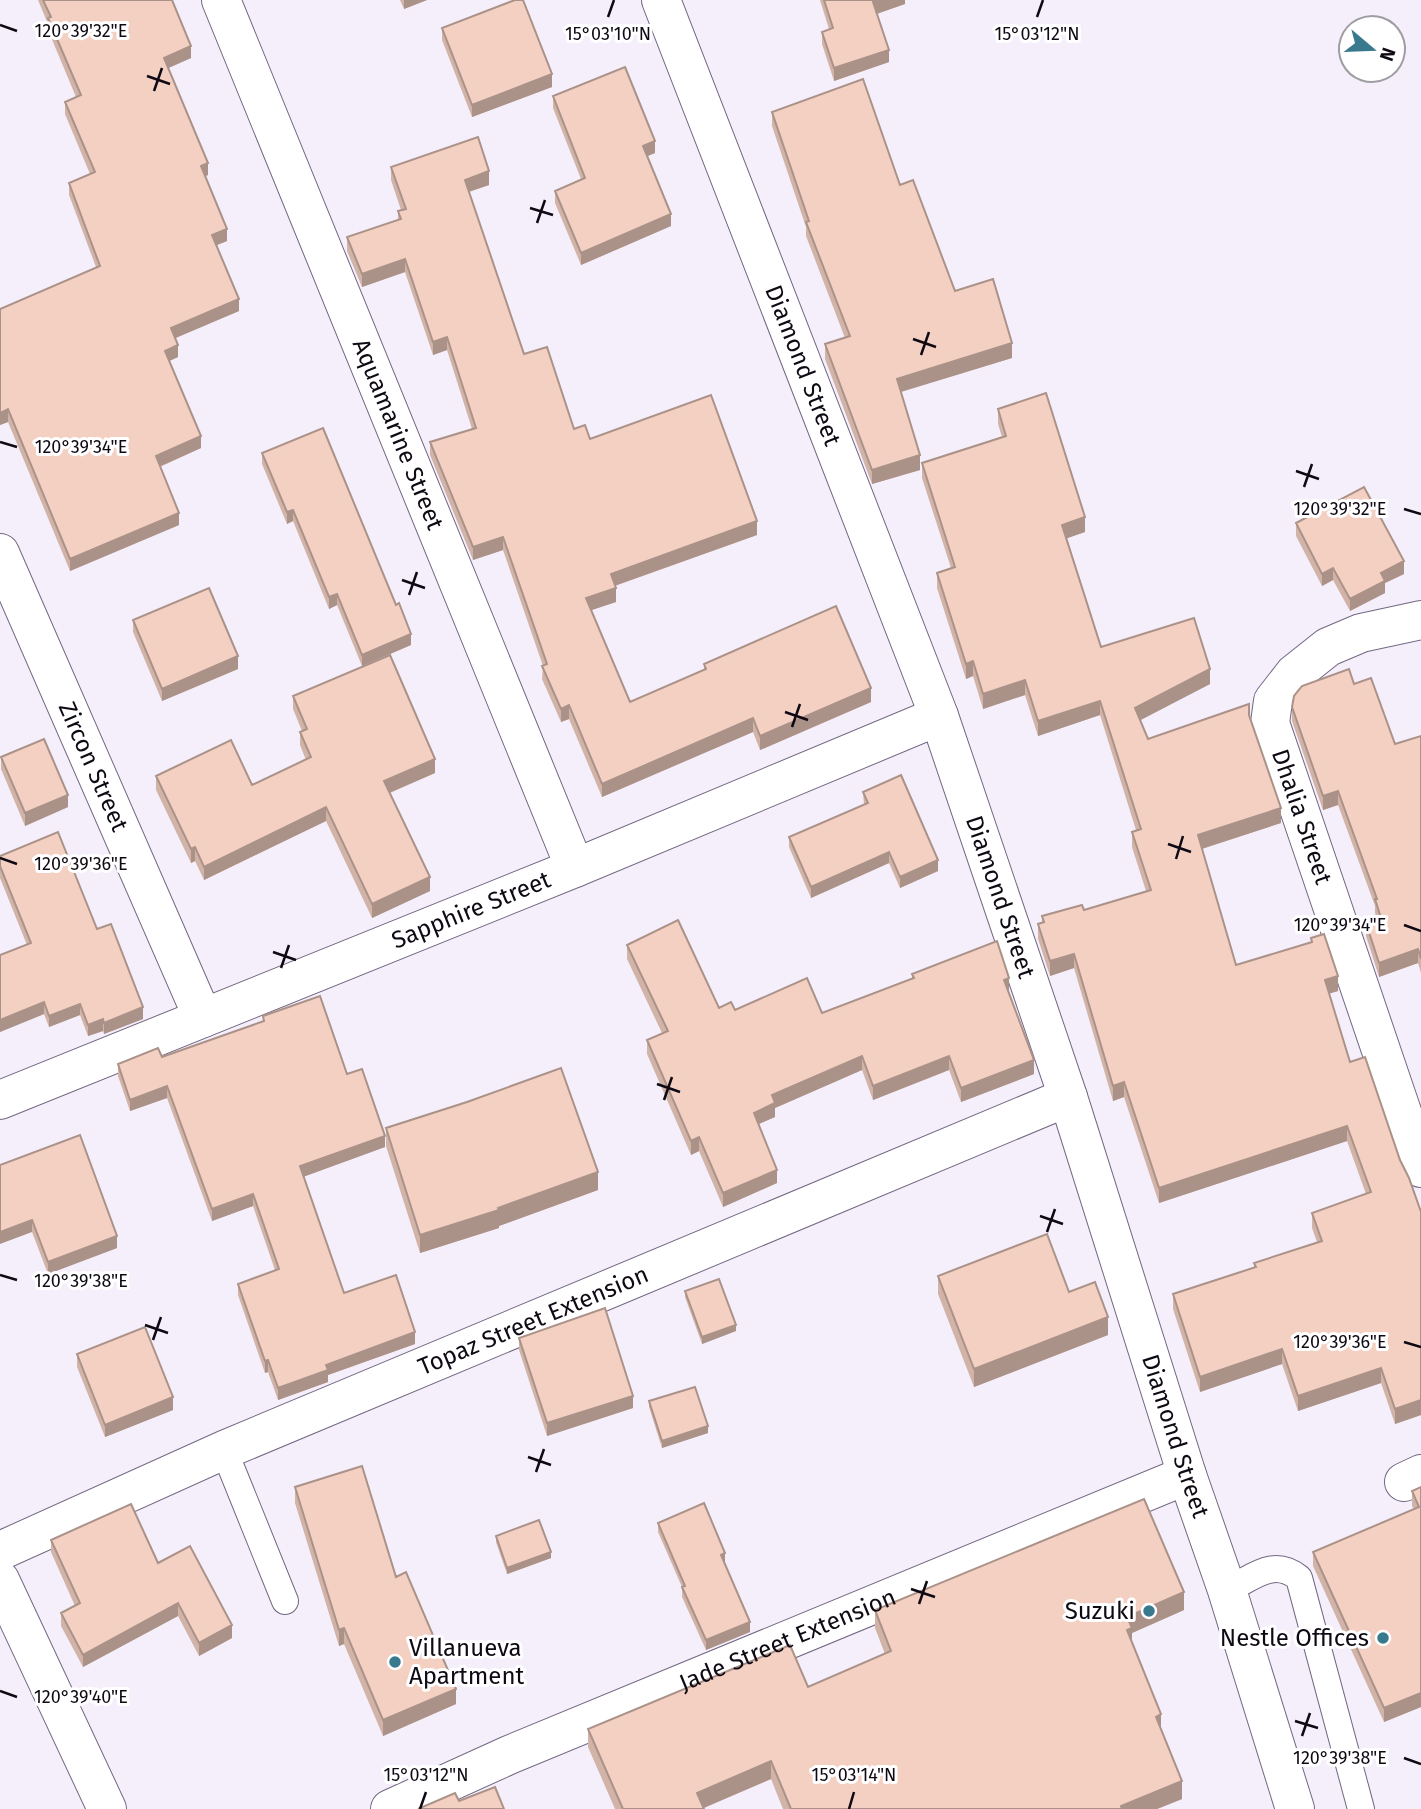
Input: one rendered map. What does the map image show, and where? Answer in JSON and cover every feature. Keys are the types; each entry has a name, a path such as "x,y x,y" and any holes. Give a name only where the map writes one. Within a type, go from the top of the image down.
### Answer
{"street":[{"name":"Aquamarine Street","path":"221,0 575,868"},
{"name":"Diamond Street","path":"661,0 939,716 1068,1097 1295,1809"},
{"name":"Zircon Street","path":"0,553 203,1018"},
{"name":"Dhalia Street","path":"1421,620 1361,633 1328,647 1294,674 1273,701 1270,723 1421,1168"},
{"name":"Sapphire Street","path":"0,1100 575,868 939,716"},
{"name":"Topaz Street Extension","path":"0,1551 224,1450 1068,1097"},
{"name":"Jade Street Extension","path":"390,1809 509,1755 1187,1475"},
{"path":"0,1580 107,1809"}],"lane":[{"path":"224,1450 285,1601"},
{"path":"1227,1590 1271,1567 1289,1570 1299,1578 1361,1809"}],"building":[{"path":"43,0 172,0 191,46 164,58 208,163 201,166 227,229 212,235 239,299 171,328 178,345 165,351 201,436 156,456 179,513 70,559 8,409 0,413 0,309 100,266 69,183 95,172 65,102 81,95"},
{"path":"515,0 523,0 552,74 472,105 442,28"},
{"path":"824,0 881,0 873,2 889,50 834,68 822,32 833,28"},
{"path":"625,67 655,141 643,146 671,214 581,253 555,191 585,178 553,96"},
{"path":"863,79 900,185 913,180 955,291 993,279 1012,343 897,379 920,455 872,470 825,344 850,336 806,222 809,221 772,112"},
{"path":"478,137 489,171 465,180 524,354 547,347 574,429 585,425 590,439 711,395 757,521 611,574 616,588 586,598 630,702 706,669 704,664 836,606 871,688 760,736 753,718 602,784 569,705 561,709 542,666 547,664 503,537 473,547 430,442 476,428 447,337 433,342 405,259 362,274 347,237 401,219 398,211 406,209 391,167"},
{"path":"1046,393 1085,517 1062,525 1101,647 1194,618 1210,669 1135,708 1148,739 1249,704 1249,715 1281,808 1198,835 1236,965 1312,942 1311,938 1324,934 1338,976 1325,980 1350,1062 1365,1057 1421,1212 1421,1400 1395,1409 1381,1368 1298,1396 1282,1349 1200,1377 1173,1294 1256,1267 1254,1263 1322,1241 1312,1213 1371,1192 1347,1126 1159,1188 1124,1082 1113,1086 1074,954 1050,961 1038,924 1044,922 1042,916 1082,905 1084,910 1151,890 1132,832 1141,829 1100,701 1038,721 1025,680 983,694 973,661 966,664 937,573 955,567 922,463 1006,436 998,409"},
{"path":"323,428 396,605 399,603 411,634 362,655 337,594 329,597 293,510 287,512 262,453"},
{"path":"1364,487 1404,561 1381,573 1385,581 1350,599 1333,568 1322,574 1296,523"},
{"path":"209,588 238,656 162,689 133,620"},
{"path":"390,655 435,759 384,781 430,877 372,904 326,807 204,867 195,847 191,849 156,776 231,740 252,785 311,757 300,732 307,729 293,696"},
{"path":"1349,669 1354,684 1371,678 1395,744 1421,736 1421,959 1418,949 1379,963 1366,923 1381,918 1377,899 1338,791 1323,796 1292,707 1294,696 1302,686"},
{"path":"44,739 68,795 25,813 1,757"},
{"path":"901,775 938,860 900,877 889,852 811,887 789,837 868,803 863,792"},
{"path":"58,832 97,929 111,924 143,1007 104,1023 103,1019 88,1025 80,1004 49,1016 44,1002 0,1020 0,955 31,943 0,866 0,856"},
{"path":"678,920 719,1008 731,1002 735,1010 807,978 822,1013 914,978 912,974 997,941 1009,978 1004,980 1034,1060 961,1088 949,1056 873,1086 862,1056 772,1095 775,1103 754,1113 777,1170 723,1193 699,1137 691,1141 647,1040 668,1031 627,945"},
{"path":"320,996 347,1074 362,1069 385,1136 300,1166 344,1293 396,1275 415,1332 326,1365 328,1370 278,1388 268,1360 265,1361 238,1284 279,1269 253,1194 212,1209 167,1086 130,1100 118,1064 158,1048 162,1057 264,1021 263,1016"},
{"path":"561,1068 598,1172 498,1208 499,1210 420,1235 386,1128"},
{"path":"80,1135 117,1236 48,1262 32,1220 0,1232 0,1165"},
{"path":"1047,1234 1069,1292 1095,1282 1108,1317 974,1369 938,1276"},
{"path":"719,1279 736,1325 702,1337 685,1291"},
{"path":"605,1308 633,1396 547,1423 519,1338"},
{"path":"145,1327 173,1397 105,1425 77,1354"},
{"path":"695,1387 708,1426 662,1441 649,1401"},
{"path":"362,1466 396,1577 406,1572 456,1689 383,1720 344,1628 339,1630 295,1487"},
{"name":"Nestle Offices","path":"1421,1487 1421,1693 1384,1708 1313,1552 1419,1507 1412,1491"},
{"path":"1144,1499 1184,1592 1127,1617 1132,1628 1127,1630 1161,1714 1156,1717 1182,1781 1121,1806 1122,1809 791,1809 771,1761 697,1793 704,1809 623,1809 588,1729 790,1645 808,1687 891,1651 875,1610"},
{"path":"704,1503 725,1553 721,1555 750,1622 706,1640 658,1523"},
{"path":"131,1504 158,1563 190,1546 232,1625 199,1643 178,1603 83,1655 61,1613 80,1603 51,1540"},
{"path":"539,1520 551,1552 507,1568 496,1536"},
{"path":"495,1787 504,1809 418,1809 455,1793 459,1801"}],"place":[{"name":"Suzuki","path":"1149,1611"},
{"name":"Nestle Offices","path":"1383,1638"},
{"name":"Villanueva Apartment","path":"395,1662"}]}
